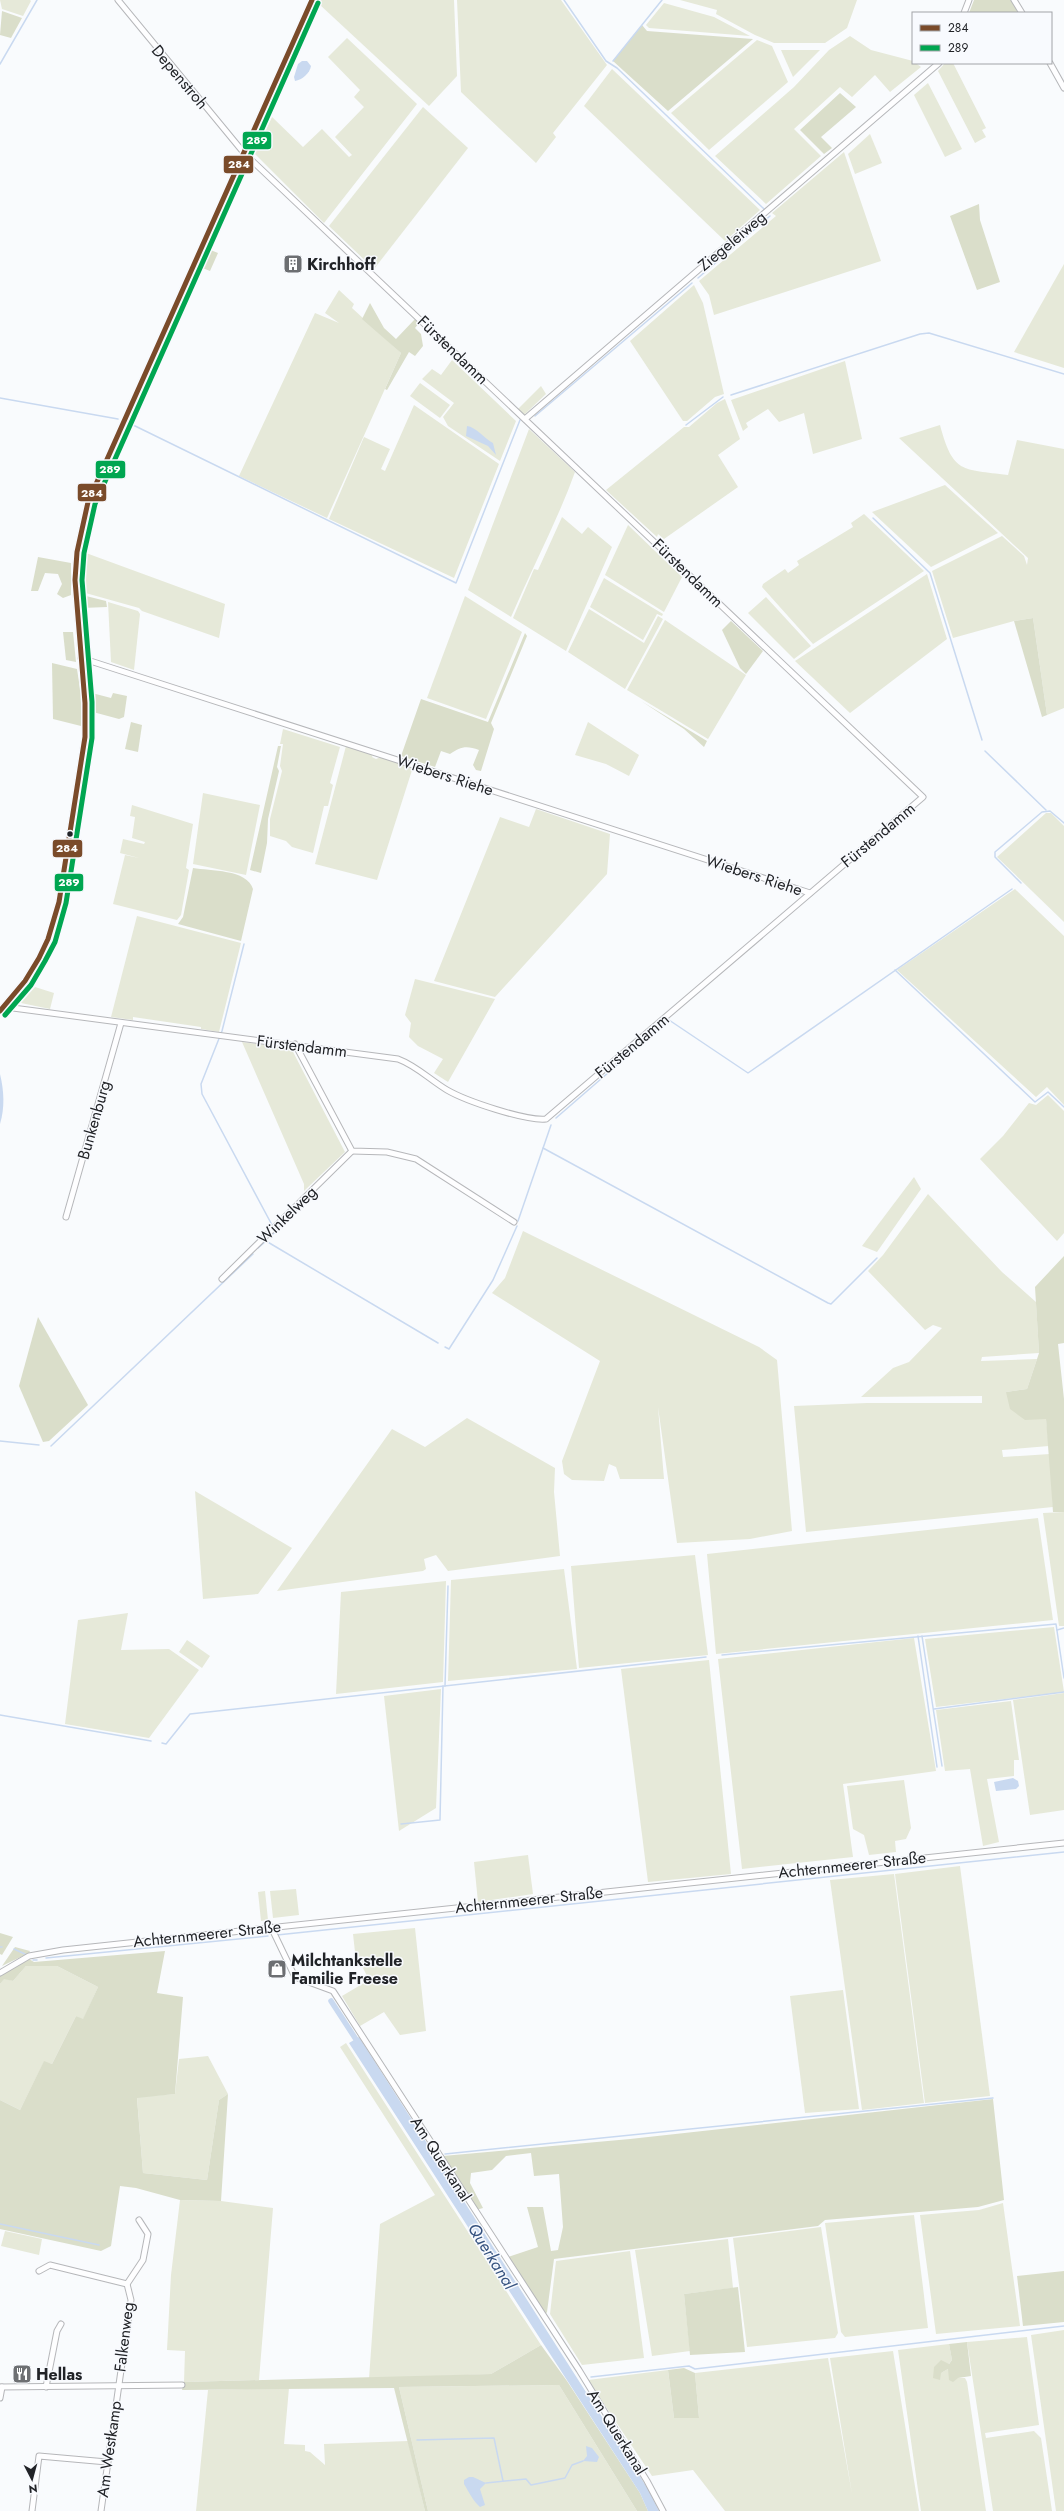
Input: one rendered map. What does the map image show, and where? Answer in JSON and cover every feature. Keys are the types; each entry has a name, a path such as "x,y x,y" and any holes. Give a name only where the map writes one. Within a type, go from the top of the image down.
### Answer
{"street":[{"name":"Depenstroh","path":"118,0 244,152"},
{"path":"0,1011 39,958 48,939 59,902 85,738 85,704 75,605 75,566 88,502 312,0"},
{"path":"964,12 969,0"},
{"path":"1014,0 1021,12"},
{"name":"Ziegeleiweg","path":"525,419 938,64"},
{"path":"1051,64 1064,88"},
{"name":"Fürstendamm","path":"6,1004 13,1008 121,1023 295,1044 398,1059 414,1065 447,1090 472,1100 528,1118 546,1119 923,796 244,152"},
{"name":"Wiebers Riehe","path":"81,658 810,893"},
{"name":"Bunkenburg","path":"66,1217 121,1023"},
{"path":"295,1044 352,1151 387,1152 416,1159 514,1222"},
{"name":"Winkelweg","path":"222,1279 352,1151"},
{"name":"Achternmeerer Straße","path":"0,1973 15,1962 37,1953 1064,1843"},
{"name":"Am Querkanal","path":"271,1927 295,1977 333,1991 579,2370 649,2484 663,2511"},
{"path":"127,2284 143,2260 148,2234 139,2220"},
{"name":"Falkenweg","path":"39,2271 50,2265 127,2284 131,2300 118,2386"},
{"path":"46,2387 57,2331 61,2324"},
{"name":"Am Westkamp","path":"101,2511 118,2386"},
{"path":"0,2398 1,2387 182,2386"},
{"path":"32,2511 39,2456 107,2462"}],"green space":[{"path":"0,0 31,1 23,16 2,9"},
{"path":"321,0 454,0 457,76 429,106 319,4"},
{"path":"457,0 561,0 607,65 553,133 556,137 536,163 461,92"},
{"path":"680,0 857,0 847,28 825,43 774,43 755,35 716,14 717,10"},
{"path":"974,0 1011,0 1017,12 969,12"},
{"path":"664,3 714,17 750,36 649,28 646,25"},
{"path":"2,11 22,18 11,38 0,35"},
{"path":"642,25 647,31 753,39 668,111 613,61"},
{"path":"850,36 871,50 912,61 912,64 917,64 921,67 890,92 875,75 852,97 840,87 794,129 821,156 766,204 715,156 794,87 829,50"},
{"path":"347,38 417,104 324,223 255,154 272,117 303,147 322,129 349,157 352,155 335,137 364,107 354,97 360,90 328,57"},
{"path":"757,40 772,46 788,82 709,150 671,113"},
{"path":"781,50 820,50 793,77"},
{"path":"944,64 954,64 986,128 982,130 986,137 975,143 938,71"},
{"path":"612,69 760,210 725,241 584,106"},
{"path":"928,83 962,149 945,157 914,95"},
{"path":"840,93 856,107 821,137 832,148 824,154 800,130"},
{"path":"423,107 468,148 374,269 329,226"},
{"path":"870,134 882,163 855,174 848,154"},
{"path":"844,152 881,261 714,315 709,295 699,281 776,216 772,213"},
{"path":"979,204 980,220 1000,282 977,290 950,216"},
{"path":"208,249 218,253 210,271 200,267"},
{"path":"1064,264 1064,368 1014,352"},
{"path":"694,285 703,303 724,394 715,397 687,421 683,421 630,341"},
{"path":"339,290 354,304 352,308 401,353 327,518 239,476 315,313 339,323 325,313"},
{"path":"370,303 384,328 396,339 415,319 419,323 415,328 421,334 423,346 415,356 409,352 387,390 385,389 401,353 362,319"},
{"path":"452,360 516,421 500,461 448,426 443,417 454,403 422,379 432,369 441,375"},
{"path":"845,361 862,439 813,454 804,413 779,422 768,409 746,423 748,427 743,431 731,400"},
{"path":"420,383 450,405 440,418 410,396"},
{"path":"541,386 546,394 524,415 518,409"},
{"path":"725,399 740,439 718,455 738,487 664,539 658,534 657,537 606,490 684,427 689,427 717,403"},
{"path":"414,405 499,464 454,578 329,519 364,437 390,449 381,469 385,471"},
{"path":"940,425 950,453 955,461 962,466 980,472 1008,475 1017,440 1064,449 1064,708 1047,715 1033,618 1014,621 953,638 932,571 1002,536 1024,556 1027,565 1028,558 899,438"},
{"path":"529,429 575,472 560,509 511,617 468,590"},
{"path":"945,485 998,533 931,567 872,512"},
{"path":"864,514 924,571 813,644 762,587 763,584 785,569 788,573 799,565 797,561 853,527 851,523"},
{"path":"562,517 582,534 588,527 612,547 566,651 513,618 534,569 538,570"},
{"path":"628,525 682,577 664,612 605,575"},
{"path":"86,553 225,604 219,638 142,611 139,608 82,592"},
{"path":"38,557 71,563 71,595 63,598 57,594 62,584 58,574 45,573 38,591 31,591"},
{"path":"927,574 947,639 850,713 795,661"},
{"path":"604,578 663,614 662,616 657,614 643,640 590,607"},
{"path":"82,595 106,601 107,607 82,608"},
{"path":"465,596 522,632 486,719 427,698"},
{"path":"766,597 811,646 794,659 748,613"},
{"path":"108,602 138,611 140,614 134,670 111,662"},
{"path":"589,609 644,643 658,616 663,619 625,689 568,652"},
{"path":"1033,618 1047,715 1042,717 1014,621"},
{"path":"665,620 746,675 708,739 627,690"},
{"path":"731,621 763,651 746,674 740,668 722,630"},
{"path":"63,632 73,632 76,662 66,660"},
{"path":"525,633 527,636 491,723 494,729 481,771 476,770 473,765 479,750 467,747 460,748 450,754 441,751 435,767 401,756 421,699 488,722"},
{"path":"52,663 77,669 82,702 81,726 53,719"},
{"path":"92,693 111,698 113,693 127,696 124,717 119,719 93,712"},
{"path":"641,701 707,741 704,747 684,729"},
{"path":"131,722 142,725 138,752 125,749"},
{"path":"588,722 639,755 629,776 606,764 575,755"},
{"path":"283,729 340,747 330,783 333,785 328,806 324,806 313,853 292,847 286,841 270,836 270,819 282,771 280,766 283,744 280,744"},
{"path":"278,746 281,746 277,767 279,771 268,819 267,843 261,873 250,870"},
{"path":"346,746 373,754 372,757 376,759 381,757 413,767 377,880 315,864"},
{"path":"203,793 260,805 246,875 193,864"},
{"path":"132,805 193,824 186,868 189,870 181,915 177,920 113,904 125,855 139,858 120,853 123,839 144,844 145,842 132,838 135,817 130,816"},
{"path":"536,809 610,834 607,874 495,997 434,981 500,817 529,827"},
{"path":"1046,813 1051,813 1064,826 1064,922 997,857"},
{"path":"193,868 236,874 249,882 253,889 241,941 178,924 183,917"},
{"path":"1015,889 1064,936 1064,1105 1047,1087 1036,1097 897,970"},
{"path":"137,916 241,943 219,1032 201,1029 201,1027 133,1017 133,1020 111,1017"},
{"path":"415,979 495,999 448,1082 434,1073 443,1059 418,1046 409,1037 411,1023 405,1015"},
{"path":"35,987 54,993 50,1009 21,1003"},
{"path":"242,1042 291,1048 345,1152 304,1191 304,1184"},
{"path":"1048,1095 1064,1111 1064,1233 1057,1241 980,1159 1003,1136 1029,1103 1036,1105"},
{"path":"914,1177 921,1189 877,1252 862,1246"},
{"path":"928,1194 1002,1272 1036,1302 1039,1353 982,1357 981,1361 1037,1359 1027,1389 1006,1392 1046,1419 1049,1446 1002,1450 1003,1457 1050,1454 1053,1507 806,1532 794,1406 867,1403 982,1403 982,1396 861,1397 893,1368 909,1362 942,1328 933,1325 925,1330 868,1271 883,1255"},
{"path":"523,1231 759,1347 777,1360 792,1531 750,1539 677,1543 658,1407 664,1479 620,1479 616,1467 609,1464 604,1481 572,1480 564,1474 562,1461 600,1361 492,1293 505,1278"},
{"path":"1064,1256 1064,1343 1058,1344 1064,1399 1064,1512 1053,1512 1046,1419 1025,1420 1010,1409 1006,1392 1027,1389 1039,1353 1035,1287"},
{"path":"38,1317 88,1405 49,1441 43,1442 19,1386"},
{"path":"467,1418 555,1468 554,1492 560,1556 448,1571 436,1555 424,1559 426,1569 423,1571 277,1591 392,1429 425,1447"},
{"path":"195,1491 292,1548 258,1594 203,1599"},
{"path":"1064,1512 1064,1626 1059,1626 1043,1513"},
{"path":"1038,1518 1053,1620 716,1654 707,1554"},
{"path":"695,1555 708,1655 579,1668 571,1566"},
{"path":"564,1569 577,1669 448,1681 451,1580"},
{"path":"446,1581 443,1682 336,1694 341,1592"},
{"path":"128,1613 121,1650 169,1649 199,1670 149,1738 65,1724 78,1620"},
{"path":"1054,1627 1064,1692 936,1707 925,1639"},
{"path":"914,1638 936,1771 843,1784 853,1857 742,1869 718,1659"},
{"path":"187,1640 210,1656 202,1668 179,1652"},
{"path":"709,1660 731,1874 648,1882 621,1669"},
{"path":"441,1689 436,1808 399,1831 384,1696"},
{"path":"1064,1693 1064,1810 1030,1815 1013,1700"},
{"path":"1011,1701 1019,1760 1014,1760 1014,1776 987,1779 999,1842 983,1846 970,1769 945,1771 936,1710"},
{"path":"904,1780 911,1828 906,1839 895,1841 896,1852 869,1855 864,1835 853,1829 847,1786"},
{"path":"528,1855 533,1894 478,1902 474,1862"},
{"path":"960,1866 990,2096 925,2103 895,1874"},
{"path":"894,1874 924,2103 862,2110 830,1880"},
{"path":"296,1889 299,1915 273,1918 270,1891"},
{"path":"265,1891 268,1920 261,1921 258,1892"},
{"path":"415,1928 426,2031 400,2035 384,2012 360,2026 342,1996 369,1980 355,1952 353,1934"},
{"path":"0,1933 13,1937 2,1955 0,1954"},
{"path":"15,1947 30,1951 29,1953 2,1966"},
{"path":"165,1951 157,1993 183,1997 175,2094 137,2098 143,2173 207,2180 219,2100 228,2094 221,2201 180,2200 136,2188 120,2186 111,2246 101,2251 0,2229 0,2100 20,2110 44,2061 52,2064 76,2016 83,2019 98,1987 57,1966 26,1966 13,1981 4,1979 0,1984 0,1976 29,1959 34,1962"},
{"path":"26,1966 57,1966 98,1987 83,2020 76,2016 52,2064 44,2062 20,2110 0,2100 0,1984 4,1978 13,1981"},
{"path":"843,1990 859,2109 805,2113 790,1996"},
{"path":"346,2043 541,2345 491,2374 369,2379 380,2224 435,2195 340,2047"},
{"path":"208,2056 228,2094 219,2100 207,2180 143,2173 137,2097 175,2094 179,2059"},
{"path":"993,2099 1004,2200 978,2207 825,2220 818,2226 554,2259 547,2312 545,2315 508,2257 538,2247 527,2207 543,2207 551,2251 558,2250 563,2227 559,2174 534,2176 531,2153 506,2156 492,2170 471,2173 470,2183 483,2208 476,2210 443,2156 630,2139"},
{"path":"180,2200 221,2201 273,2208 259,2380 184,2382 185,2351 167,2350 171,2275"},
{"path":"1003,2203 1020,2326 936,2334 920,2215 979,2210"},
{"path":"914,2215 928,2328 845,2337 841,2332 825,2223"},
{"path":"821,2227 838,2333 835,2338 747,2347 733,2238"},
{"path":"5,2231 42,2239 39,2255 1,2246"},
{"path":"728,2239 733,2288 684,2294 690,2351 652,2356 635,2250"},
{"path":"630,2251 644,2358 582,2365 550,2314 556,2261"},
{"path":"1064,2271 1064,2322 1023,2326 1017,2276"},
{"path":"738,2287 745,2352 690,2355 684,2294"},
{"path":"1064,2330 1064,2511 1056,2511 1031,2335"},
{"path":"1027,2337 1039,2425 985,2433 986,2438 1034,2431 1041,2438 1052,2511 993,2511 967,2342"},
{"path":"967,2342 971,2376 958,2378 953,2382 949,2380 948,2369 941,2373 940,2380 933,2378 934,2367 941,2360 949,2364 952,2360 949,2344"},
{"path":"949,2344 952,2360 941,2373 948,2369 958,2378 965,2378 967,2382 986,2511 921,2511 898,2350"},
{"path":"541,2345 567,2381 640,2493 648,2511 637,2511 559,2385 399,2387 428,2511 425,2511 394,2388 182,2390 184,2382 491,2374"},
{"path":"893,2351 919,2511 725,2511 693,2470 652,2476 588,2380 668,2370 674,2418 699,2418 695,2373 828,2358 852,2494 830,2358"},
{"path":"684,2368 695,2373 699,2418 674,2418 668,2370"},
{"path":"559,2385 637,2511 428,2511 399,2387"},
{"path":"289,2388 284,2444 305,2445 305,2451 310,2452 325,2465 324,2444 408,2441 425,2511 196,2511 208,2390"}],"water":[{"path":"302,61 307,61 311,66 310,69 305,76 295,81 294,77 298,64"},
{"path":"467,426 474,428 493,443 496,455 488,446 466,436"},
{"path":"0,1074 3,1111 0,1124"},
{"path":"1013,1778 1018,1781 1019,1786 1016,1789 996,1791 994,1782"},
{"path":"359,2037 648,2489 659,2511 648,2511 640,2493 349,2043"},
{"path":"586,2446 592,2448 599,2457 597,2462 583,2461 587,2456"},
{"path":"469,2477 473,2477 486,2483 480,2489 485,2505 480,2507 478,2505 464,2484 464,2480"}],"waterway":[{"path":"0,64 37,0"},
{"path":"304,33 318,0"},
{"path":"564,0 606,61 617,68 764,209"},
{"path":"613,61 662,0"},
{"path":"250,153 300,44"},
{"path":"232,193 246,161"},
{"path":"207,250 228,203"},
{"path":"698,278 770,216"},
{"path":"198,268 129,423 456,583 520,420"},
{"path":"535,416 692,283"},
{"path":"731,395 920,334 929,333 1064,374"},
{"path":"686,425 723,397"},
{"path":"0,398 118,419"},
{"path":"873,518 930,573 982,740"},
{"path":"985,751 1046,810"},
{"path":"1021,883 995,857 995,852 1042,812 1050,811 1064,823"},
{"path":"556,1118 669,1020 748,1073 1012,889"},
{"path":"244,944 222,1031 201,1084 202,1094 272,1225"},
{"path":"895,970 1035,1102 1048,1092 1064,1107"},
{"path":"518,1221 551,1125"},
{"path":"543,1148 831,1304 877,1258"},
{"path":"445,1347 449,1349 493,1280 517,1226"},
{"path":"258,1248 266,1241 438,1343"},
{"path":"51,1446 253,1254"},
{"path":"0,1441 39,1445"},
{"path":"445,1686 448,1586"},
{"path":"722,1655 1056,1624 1064,1678"},
{"path":"1057,1630 1064,1628"},
{"path":"918,1636 937,1767"},
{"path":"922,1636 942,1766"},
{"path":"162,1743 166,1744 190,1714 706,1657"},
{"path":"401,1824 440,1820 443,1686"},
{"path":"934,1709 1064,1692"},
{"path":"0,1715 151,1741"},
{"path":"277,1935 1064,1852"},
{"path":"46,1958 268,1936"},
{"path":"14,1949 25,1954"},
{"name":"Querkanal","path":"331,2001 359,2044"},
{"path":"445,2154 993,2098"},
{"path":"0,2224 99,2245"},
{"path":"591,2377 689,2366 695,2369 1064,2326"},
{"path":"417,2440 494,2438 503,2481"},
{"path":"486,2483 526,2479 531,2485 565,2478 572,2465 583,2461"}],"transit line":[{"name":"284","path":"0,1011 25,981 39,958 48,939 59,902 85,737 85,703 75,580 77,552 88,502 312,0"},
{"name":"289","path":"5,1015 31,985 45,961 55,942 66,903 92,738 92,702 82,580 84,553 95,504 318,3"}],"place":[{"name":"Kirchhoff","path":"293,264"},
{"name":"Milchtankstelle Familie Freese","path":"277,1969"},
{"name":"Hellas","path":"22,2374"}]}
